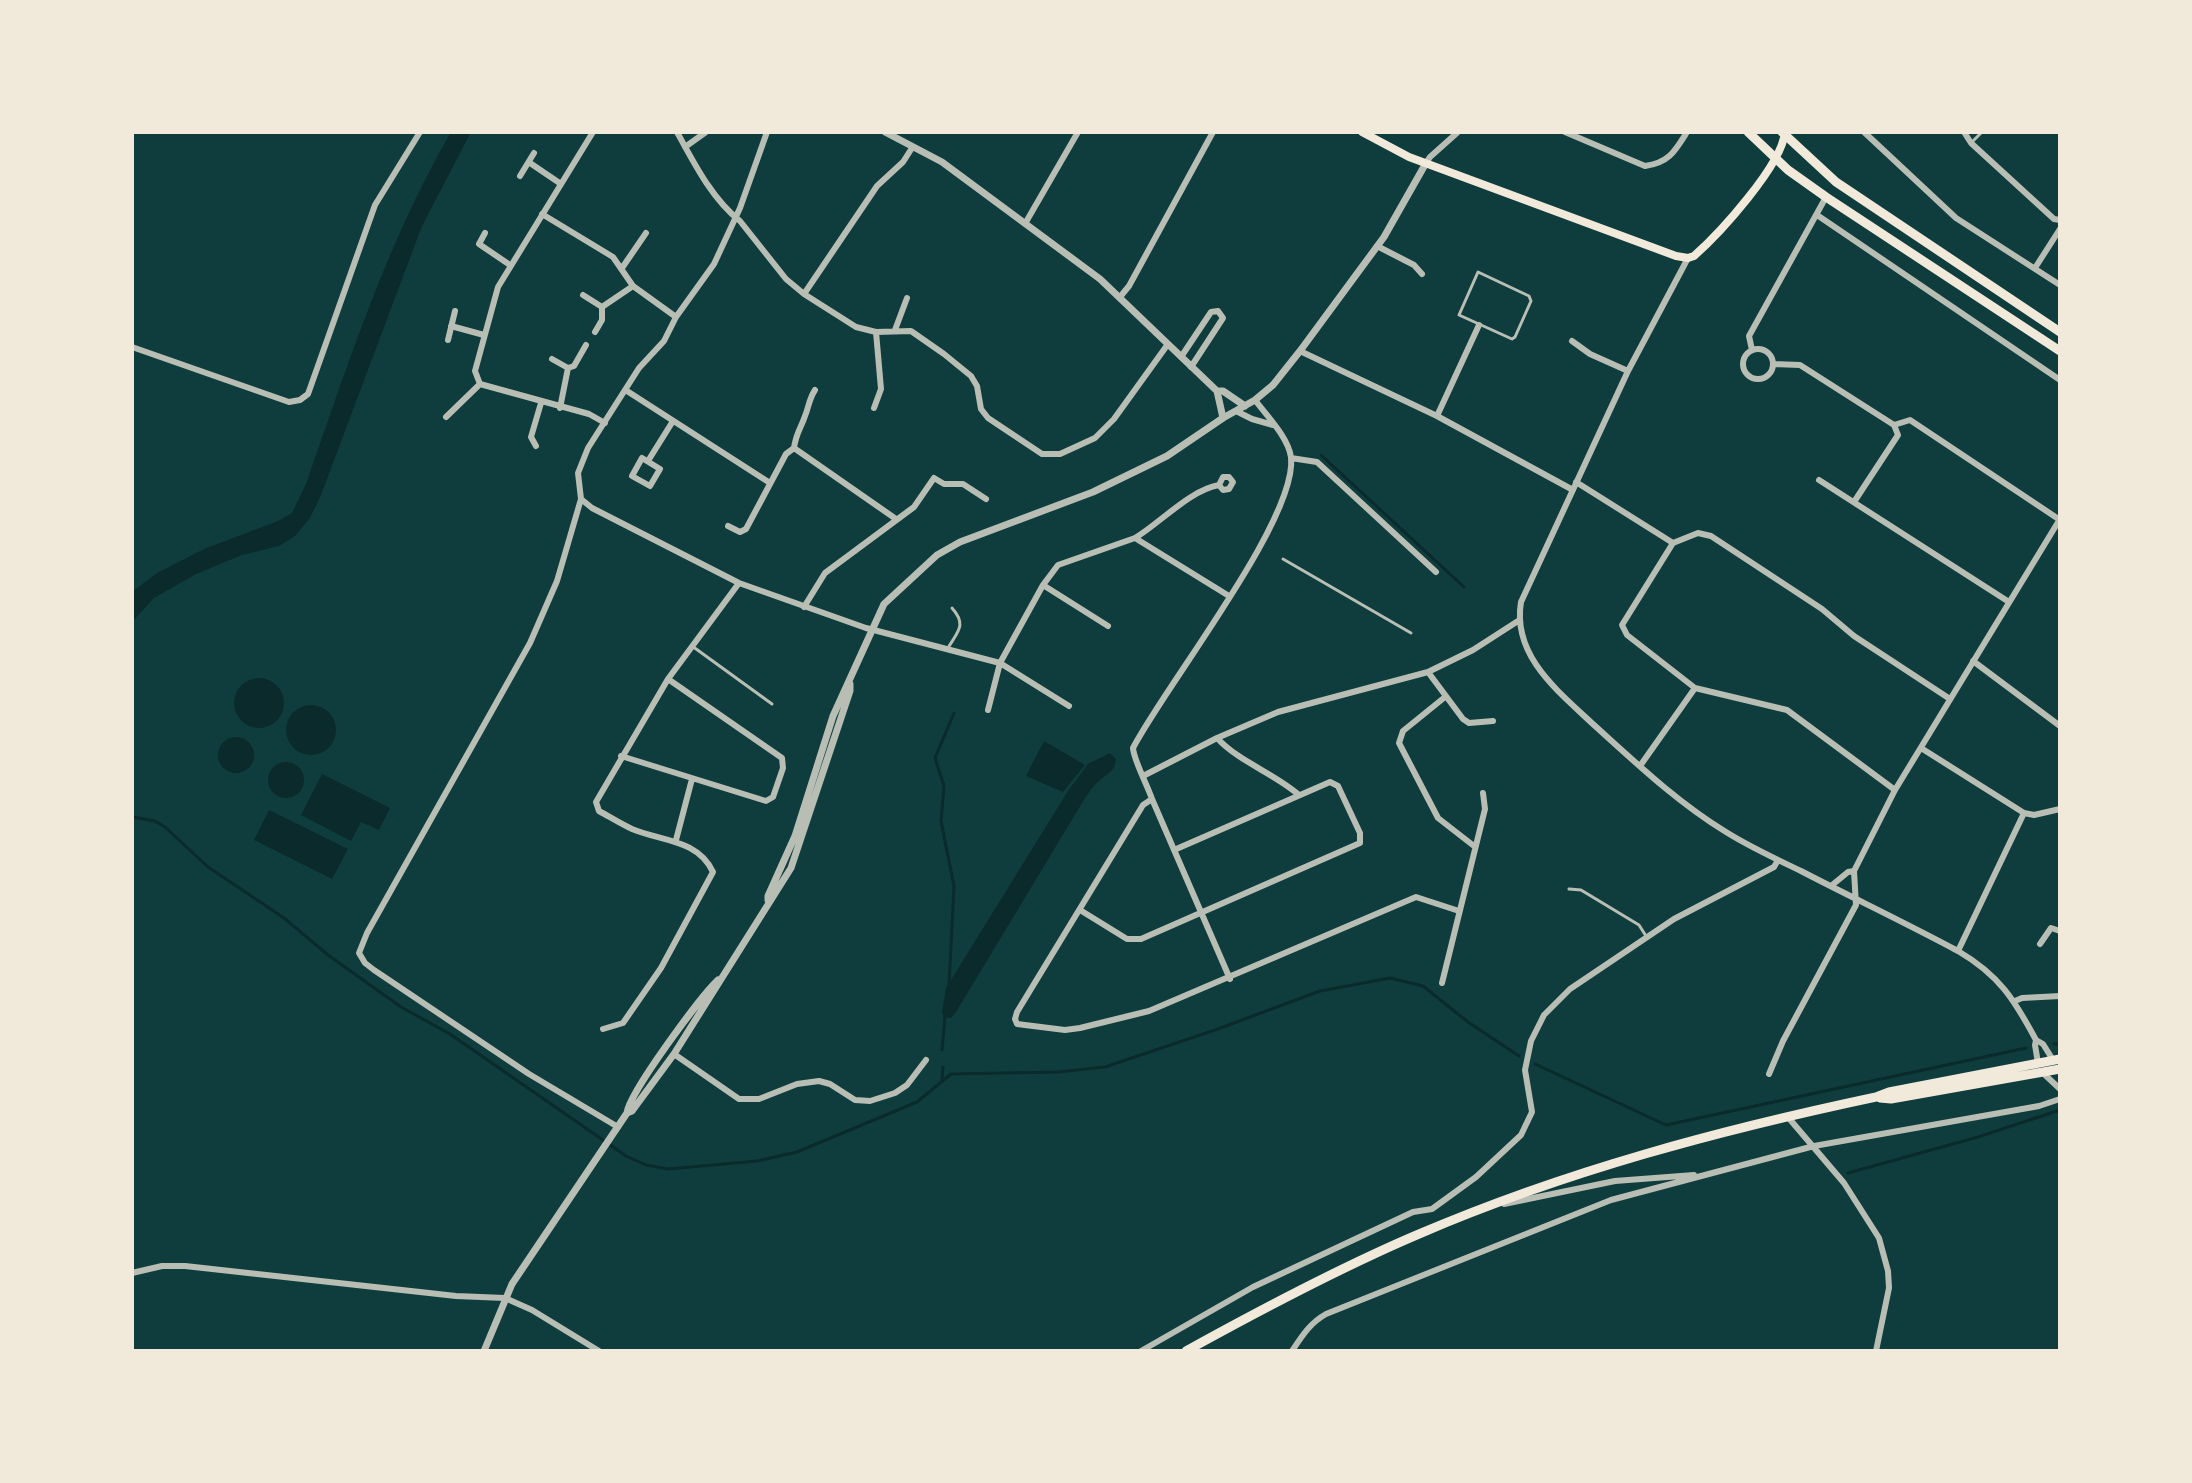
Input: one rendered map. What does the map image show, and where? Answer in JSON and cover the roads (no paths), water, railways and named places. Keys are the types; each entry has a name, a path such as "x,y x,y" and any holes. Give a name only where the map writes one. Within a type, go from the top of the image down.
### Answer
{"main road":[{"path":"1362,132 1426,163 1688,258 1694,256 1728,223 1774,158 1784,133 1836,182 2060,332"},
{"path":"1748,132 1774,158 1826,197 2060,351"},
{"path":"1826,197 1836,182"},
{"path":"1186,1351 1297,1291 1418,1234 1612,1163 1787,1116 1876,1097 1891,1099 2058,1066"}],"street":[{"path":"132,347 289,402 300,400 308,394 375,205 420,132"},
{"path":"480,384 475,371 492,301 510,265 593,132"},
{"path":"677,132 694,164 786,279 856,327 876,332 911,331 971,376 977,386 981,409 988,418 1042,454 1060,454 1095,438 1114,419 1168,344"},
{"path":"685,147 706,132"},
{"path":"615,1131 365,963 359,953 367,933 530,643 557,581 581,499 578,473 588,448 639,368 664,341 676,317 714,264 767,132"},
{"path":"885,132 942,162 1100,279 1217,391 1223,418"},
{"path":"1026,222 1078,132"},
{"path":"1120,297 1129,286 1213,132"},
{"path":"484,1351 512,1284 627,1113 632,1111 674,1054 787,867 827,746 884,604 937,555 976,534 1093,492 1167,456 1255,400 1273,385 1300,351 1377,246 1430,157 1458,132"},
{"path":"1565,132 1645,166 1671,158 1687,132"},
{"path":"1864,132 1956,218 2060,285"},
{"path":"1964,132 1971,143 2054,219 2060,220"},
{"path":"804,294 877,186 903,162 912,148"},
{"path":"520,176 534,153"},
{"path":"530,163 561,184"},
{"path":"1752,350 1749,336 1826,197"},
{"path":"542,214 613,257 633,286 676,317"},
{"path":"1817,215 2060,380"},
{"path":"2035,268 2060,229"},
{"path":"485,233 479,244 510,265"},
{"path":"622,268 646,233"},
{"path":"1377,246 1414,265 1422,274"},
{"path":"1688,258 1628,371 1521,602 1518,621 1524,645 1543,674 1640,766 1710,822 1958,951 1989,972 2015,1001 2036,1040 2043,1044 2058,1066"},
{"path":"602,307 633,286"},
{"path":"583,295 602,307"},
{"path":"895,330 907,298"},
{"path":"595,332 602,320 602,307"},
{"path":"448,340 455,311"},
{"path":"1181,357 1211,312 1221,313 1223,318 1191,367"},
{"path":"1437,416 1479,325"},
{"path":"451,326 484,335"},
{"path":"874,408 881,389 876,332"},
{"path":"1572,341 1590,354 1628,371"},
{"path":"552,359 568,368 574,366 586,345"},
{"path":"1752,350 1765,351 1771,356 1771,373 1764,378 1748,376 1743,367 1752,350"},
{"path":"1300,351 1437,416 1573,490"},
{"path":"1773,364 1800,365 1894,425 1898,435 1854,502"},
{"path":"560,408 568,368"},
{"path":"480,384 589,414 605,423"},
{"path":"446,417 480,384"},
{"path":"728,526 740,532 746,529 786,454 794,448 796,432 805,418 809,399 815,390"},
{"path":"627,391 770,483"},
{"path":"1217,391 1223,391 1245,406"},
{"path":"1230,979 1133,748 1262,546 1290,477 1290,451 1255,400"},
{"path":"536,446 531,437 541,403"},
{"path":"1236,411 1273,425"},
{"path":"1769,1074 1783,1041 1856,905 1854,871 1895,790 2060,519 1910,420 1894,425"},
{"path":"648,461 673,421"},
{"path":"794,448 896,519"},
{"path":"642,458 648,461 660,469 650,486 632,476 642,458"},
{"path":"1291,458 1317,462 1436,572"},
{"path":"804,607 825,573 914,507 934,478 944,484 963,484 986,499"},
{"path":"1819,480 2009,602"},
{"path":"1576,482 1673,543"},
{"path":"988,710 1000,663 1043,585 1058,565 1135,538 1182,504 1219,485"},
{"path":"581,499 592,508 739,583 873,630 1000,663 1069,706"},
{"path":"1895,790 1779,706 1695,688 1627,635 1622,625 1673,543 1698,533 1711,536 1822,609 1854,636 1950,699"},
{"path":"1135,538 1229,596"},
{"path":"603,1029 623,1023 661,968 713,872 709,862 676,840 634,830 599,811 596,802 668,679 739,583"},
{"path":"1043,585 1108,626"},
{"path":"1145,775 1217,738 1278,712 1428,672 1473,650 1518,621"},
{"path":"1973,661 2060,726"},
{"path":"1428,672 1445,697 1469,723 1493,721"},
{"path":"621,756 766,801 773,797 783,768 782,758 668,679"},
{"path":"1640,766 1695,688"},
{"path":"1445,697 1403,731 1399,743 1438,818 1474,846"},
{"path":"1217,738 1225,747 1299,795"},
{"path":"1921,748 2024,813 2034,815 2060,809"},
{"path":"676,840 692,779"},
{"path":"1080,910 1127,939 1141,939 1360,843 1360,833 1338,786 1330,782 1174,850"},
{"path":"1442,983 1485,809 1483,793"},
{"path":"1152,799 1143,805 1017,1012 1017,1024 1065,1030 1101,1025 1149,1011 1416,897 1459,911"},
{"path":"1958,951 2024,813"},
{"path":"1141,1351 1253,1287 1413,1212 1432,1209 1476,1177 1521,1135 1529,1120 1532,1100 1525,1070 1527,1054 1544,1015 1584,977 1646,936 1774,867 1778,860"},
{"path":"1831,886 1848,872 1854,871"},
{"path":"2040,944 2051,928 2060,931"},
{"path":"627,1113 637,1090 699,1000 720,978"},
{"path":"2015,1001 2060,996"},
{"path":"2036,1040 2041,1068 2060,1089"},
{"path":"666,1048 739,1099 759,1099 797,1084 819,1081 830,1084 855,1100 870,1101 895,1093 907,1085 926,1060"},
{"path":"1292,1351 1316,1319 1326,1314 1611,1200 1814,1146 2039,1106 2060,1099"},
{"path":"1787,1116 1844,1183 1870,1220 1885,1254 1889,1288 1876,1351"},
{"path":"1481,1210 1615,1181 1709,1174"},
{"path":"132,1273 162,1266 185,1266 456,1296 505,1298 532,1310 599,1351"}],"lane":[{"path":"1971,143 1982,132"},
{"path":"1478,272 1529,296 1531,301 1512,339 1479,325 1459,315 1478,272"},
{"path":"1283,559 1411,633"},
{"path":"948,648 961,625 960,617 952,608"},
{"path":"692,646 772,704"},
{"path":"1569,889 1581,890 1639,925 1646,936"}],"water":[{"path":"451,132 471,132 422,226 310,518 295,536 279,546 242,555 196,574 154,598 132,622 132,592 157,573 204,549 292,513 306,484 388,260"},
{"path":"259,678 277,685 284,703 277,721 259,728 241,721 234,703 241,685"},
{"path":"311,705 329,712 336,730 329,748 311,755 293,748 286,730 293,712"},
{"path":"236,737 249,742 254,755 249,768 236,773 223,768 218,755 223,742"},
{"path":"1044,741 1085,765 1063,792 1026,776"},
{"path":"1110,753 1116,759 1113,768 1082,803 956,1012 951,1018 944,1017 946,988 1068,791 1088,764"},
{"path":"286,762 299,767 304,780 299,793 286,798 273,793 268,780 273,767"},
{"path":"322,774 390,808 379,830 361,822 351,841 301,815"},
{"path":"269,810 348,849 332,879 254,840"}],"waterway":[{"path":"1321,455 1464,587"},
{"path":"949,985 954,886 941,821 944,786 935,758 954,713"},
{"path":"132,817 155,821 165,827 208,867 284,918 328,955 401,1007 450,1034 626,1156 646,1165 668,1169 757,1161 797,1152 917,1102 951,1074 1058,1072 1105,1067 1320,991 1390,978 1423,986 1468,1022 1519,1056"},
{"path":"942,1050 945,1016"},
{"path":"2054,1044 2060,1044"},
{"path":"1535,1064 1666,1125 2026,1048"},
{"path":"942,1079 943,1067"},
{"path":"1848,1173 1978,1137 2060,1110"}]}
